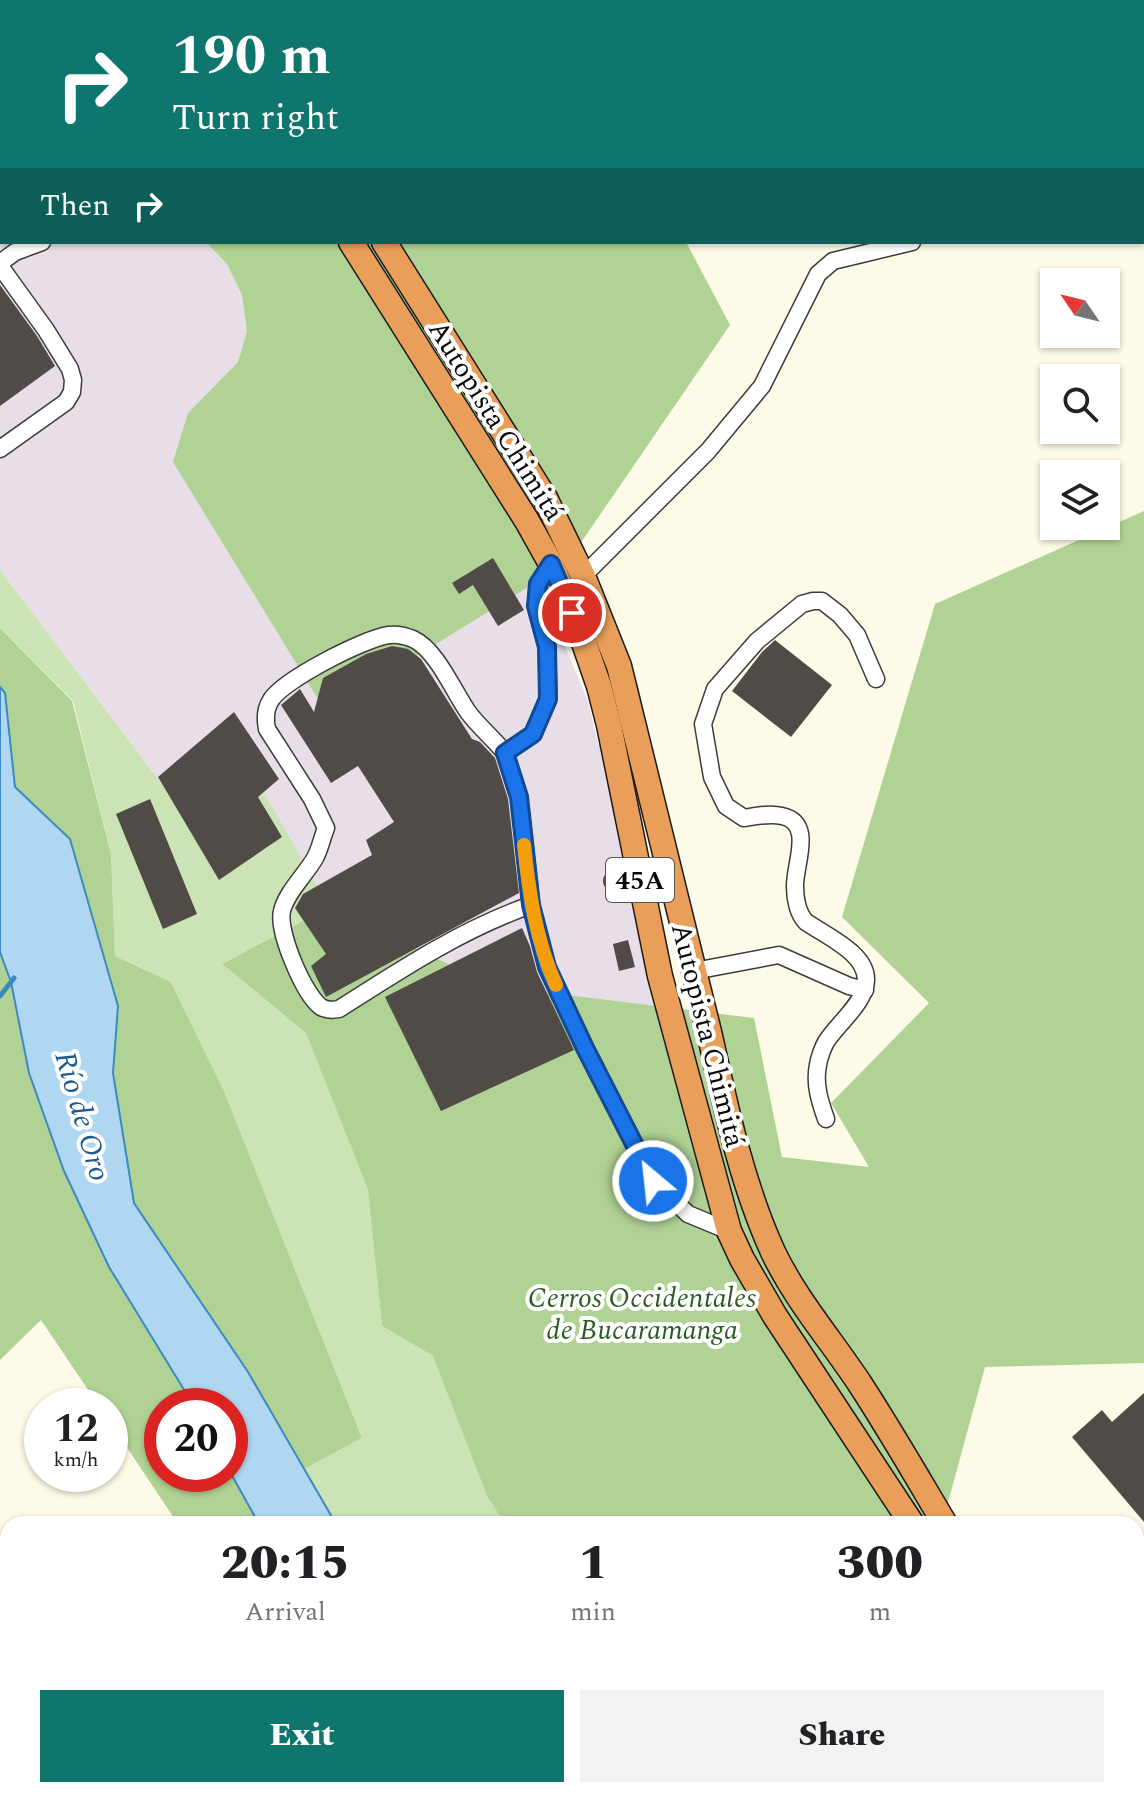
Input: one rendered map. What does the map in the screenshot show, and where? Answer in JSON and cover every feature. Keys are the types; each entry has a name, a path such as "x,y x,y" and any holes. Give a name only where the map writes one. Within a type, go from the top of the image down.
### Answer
{"highway":[{"name":"Autopista Chimitá","path":"352,244 551,564 599,686 660,976 729,1231 775,1316 907,1516"},
{"name":"Autopista Chimitá","path":"385,244 545,498 583,576 619,666 740,1161 773,1250 790,1285 859,1384 940,1516"}],"street":[{"path":"0,449 66,402 72,392 70,369 0,264 15,252 37,244"},
{"path":"583,576 708,451 762,386 818,274 825,266 833,261 904,244"},
{"path":"505,753 533,734 548,699 547,647 536,606 538,584 551,564"},
{"path":"826,1119 818,1095 818,1065 826,1042 851,1013 865,990 863,968 853,954 800,916 794,885 801,835 796,824 784,816 744,818 726,806 712,777 703,724 715,689 757,641 802,604 813,601 822,601 840,615 857,635 876,679"},
{"path":"531,905 461,935 339,1009 320,1006 302,983 286,944 281,920 283,908 316,856 326,828 312,799 267,729 265,718 269,701 282,687 317,666 374,639 390,635 415,639 432,655 470,714 505,753 519,797 531,905 547,967 653,1181 688,1214 729,1231"},
{"path":"694,971 779,955 865,990"}],"shaded area":[{"path":"0,244 208,244 227,263 242,295 247,331 238,362 188,413 519,537 588,701 598,744 601,745 696,1158 407,1311 156,776 0,570"}],"green space":[{"path":"208,244 687,244 730,325 567,563 326,712 173,462 188,413 238,362 247,331 242,295 227,264"},
{"name":"Cerros Occidentales de Bucaramanga","path":"1144,511 1144,1363 985,1367 944,1516 500,1516 488,1498 433,1356 382,1326 368,1189 306,1033 222,964 330,907 494,986 754,1018 782,1157 869,1167 831,1103 929,1003 842,917 935,604 1079,540 1120,540 1120,522"},
{"path":"0,570 165,788 236,745 330,907 222,964 306,1033 369,1189 382,1326 433,1356 451,1374 488,1498 500,1516 331,1516 304,1469 362,1438 224,1091 171,982 115,956 111,854 73,701 0,628"},
{"path":"0,628 72,701 111,854 115,956 171,982 224,1091 362,1438 304,1469 262,1516 173,1516 157,1492 248,1492 248,1388 144,1388 144,1473 128,1449 128,1388 87,1388 41,1320 0,1360"}],"water":[{"name":"Río de Oro","path":"0,687 5,693 15,787 70,839 118,1006 113,1073 134,1203 248,1372 331,1516 255,1516 241,1492 248,1492 248,1388 183,1388 109,1267 64,1171 29,1073 11,982 0,952"}],"building":[{"path":"0,285 55,366 0,406"},
{"path":"493,558 524,610 498,626 473,585 459,594 452,583"},
{"path":"775,640 832,685 791,737 732,691"},
{"path":"392,646 408,649 421,659 472,739 480,742 495,758 508,799 519,893 326,997 311,966 326,954 295,908 303,894 372,855 366,840 394,822 358,766 331,783 281,705 300,689 314,712 323,678 366,654"},
{"path":"234,712 279,779 258,797 282,837 219,880 158,777"},
{"path":"150,799 197,914 163,929 116,814"},
{"path":"614,870 622,873 625,881 622,889 614,892 606,889 603,881 606,873"},
{"path":"522,928 537,972 574,1050 441,1111 385,997"},
{"path":"628,940 635,967 619,971 613,944"},
{"path":"1144,1393 1144,1516 1139,1516 1072,1437 1102,1410 1112,1422"}],"waterway":[{"path":"0,996 14,978"}],"slow traffic":[{"path":"524,845 531,905 547,967 556,985"}],"route":[{"path":"572,613 551,564 538,584 536,606 547,647 548,699 533,734 505,753 519,797 531,905 547,967 653,1181"}]}
